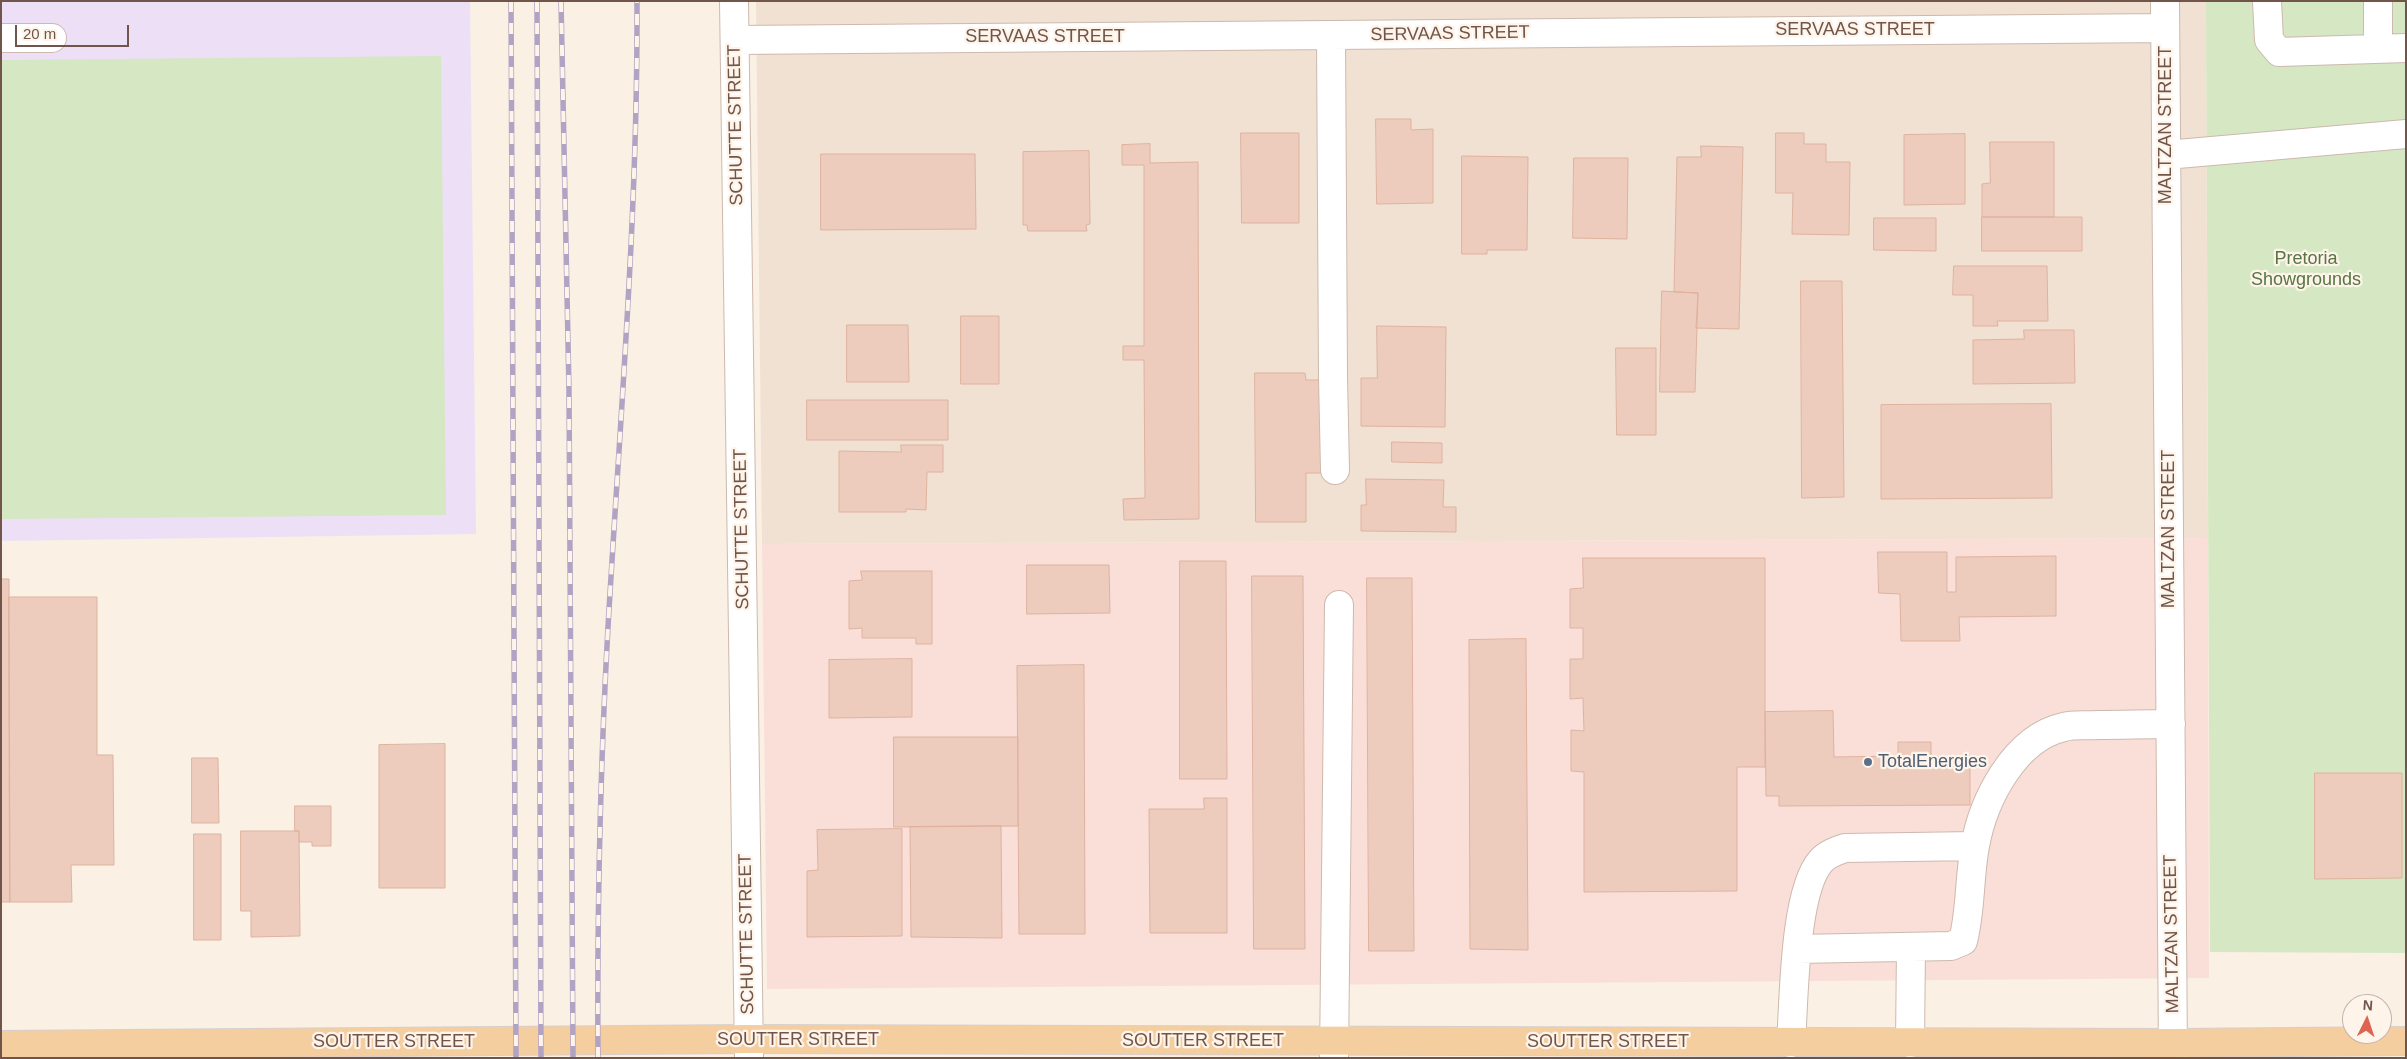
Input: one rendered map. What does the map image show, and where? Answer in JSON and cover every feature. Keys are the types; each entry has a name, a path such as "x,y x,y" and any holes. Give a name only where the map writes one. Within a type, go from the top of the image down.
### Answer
{"main road":[{"name":"SOUTTER STREET","path":"1,1045 1433,1050 1791,1043 1910,1043 2173,1051 2406,1041"}],"street":[{"name":"SCHUTTE STREET","path":"734,1 749,1048"},
{"path":"2267,1 2269,40 2279,52 2406,48"},
{"path":"2378,1 2378,49"},
{"name":"SERVAAS STREET","path":"735,40 1331,35 2165,14"},
{"name":"MALTZAN STREET","path":"2165,14 2173,1051"},
{"path":"1331,35 1335,470"},
{"path":"1,38 52,38"},
{"path":"2166,155 2406,134"},
{"path":"1334,1049 1339,606"},
{"path":"1798,949 1951,946 1963,941 1968,922 1975,846 1987,808 2004,771 2018,755 2044,734 2064,726 2170,724"},
{"path":"1791,1043 1802,906 1811,879 1821,861 1831,853 1845,848 1975,846"},
{"path":"1910,1043 1911,947"}],"shaded area":[{"path":"1,1 470,1 476,534 1,541"},
{"path":"756,1 2206,1 2208,538 762,544"},
{"path":"2208,538 2209,978 767,989 762,544"}],"green space":[{"name":"Pretoria Showgrounds","path":"2206,1 2406,1 2406,953 2210,952"},
{"path":"441,56 446,515 1,519 1,60"}],"building":[{"path":"1376,119 1411,119 1411,130 1433,129 1433,203 1377,204"},
{"path":"1241,133 1299,133 1299,223 1242,223"},
{"path":"1776,133 1804,133 1804,144 1826,144 1826,162 1850,162 1849,235 1792,234 1793,193 1776,193"},
{"path":"1965,134 1965,204 1904,205 1904,135"},
{"path":"1990,142 2054,142 2054,217 1982,217 1982,184 1990,183"},
{"path":"1150,144 1150,163 1198,162 1199,519 1124,520 1123,499 1145,498 1144,360 1123,360 1123,346 1144,346 1144,165 1122,165 1122,145"},
{"path":"1701,146 1743,147 1739,329 1696,328 1698,293 1674,292 1677,157 1701,157"},
{"path":"1089,151 1090,224 1086,225 1087,231 1028,231 1027,225 1023,225 1023,152"},
{"path":"821,154 975,154 976,229 821,230"},
{"path":"1462,156 1528,157 1527,250 1487,250 1487,254 1462,254"},
{"path":"1574,158 1628,158 1627,239 1573,238"},
{"path":"1982,217 2082,217 2082,251 1982,251"},
{"path":"1874,218 1936,218 1936,251 1874,250"},
{"path":"1954,266 2047,266 2048,321 1997,321 1998,326 1973,326 1973,295 1953,295"},
{"path":"1801,281 1842,281 1844,497 1802,498"},
{"path":"1662,291 1698,293 1695,392 1660,392"},
{"path":"961,316 999,316 999,384 961,384"},
{"path":"847,325 908,325 909,382 847,382"},
{"path":"1377,326 1446,327 1445,427 1361,426 1361,378 1377,378"},
{"path":"2024,330 2074,330 2075,383 1973,384 1973,340 2024,339"},
{"path":"1616,348 1656,348 1656,435 1617,435"},
{"path":"1255,373 1305,373 1306,380 1324,380 1324,473 1306,473 1306,522 1256,522"},
{"path":"807,400 948,400 948,440 807,440"},
{"path":"2051,404 2052,498 1881,499 1881,405"},
{"path":"1392,442 1442,443 1442,463 1392,462"},
{"path":"901,445 943,445 943,472 927,472 926,510 906,509 906,512 839,512 839,451 901,452"},
{"path":"1366,479 1444,480 1443,507 1456,507 1456,532 1361,531 1361,505 1366,505"},
{"path":"1878,552 1947,552 1947,592 1956,592 1956,557 2056,556 2056,616 1959,617 1960,641 1901,641 1900,594 1879,593"},
{"path":"1583,558 1765,558 1765,767 1737,767 1737,891 1584,892 1584,772 1571,771 1571,730 1584,731 1583,698 1570,699 1570,659 1583,659 1583,628 1570,628 1570,589 1583,588"},
{"path":"1180,561 1226,561 1227,779 1180,779"},
{"path":"1027,565 1109,565 1110,613 1027,614"},
{"path":"861,571 932,571 932,644 916,644 916,638 862,638 862,628 849,629 849,581 862,580"},
{"path":"1252,576 1303,576 1305,949 1254,949"},
{"path":"1367,578 1412,578 1414,951 1369,951"},
{"path":"1,579 9,579 10,902 1,902"},
{"path":"9,597 97,597 97,755 113,755 114,865 71,865 72,902 10,902"},
{"path":"1526,639 1528,950 1470,949 1469,640"},
{"path":"912,659 912,717 829,718 829,660"},
{"path":"1084,665 1085,934 1019,934 1017,666"},
{"name":"TotalEnergies","path":"1833,711 1834,757 1898,756 1898,742 1931,742 1931,757 1970,756 1970,805 1779,806 1779,796 1766,796 1765,712"},
{"path":"894,737 1018,737 1018,826 894,827"},
{"path":"445,744 445,888 379,888 379,745"},
{"path":"192,758 218,758 219,823 192,823"},
{"path":"2315,773 2402,773 2402,878 2315,879"},
{"path":"1204,798 1227,798 1227,933 1150,933 1149,809 1204,809"},
{"path":"295,806 331,806 331,846 312,846 312,842 299,842 299,831 295,831"},
{"path":"1001,826 1002,938 911,937 910,827"},
{"path":"902,829 902,936 807,937 807,871 818,870 817,830"},
{"path":"241,831 299,831 300,936 251,937 251,911 241,911"},
{"path":"194,834 221,834 221,940 194,940"}],"railway":[{"path":"511,1 516,1058"},
{"path":"537,1 541,1058"},
{"path":"561,1 569,391 573,1058"},
{"path":"598,1058 601,789 608,627 623,393 635,158 637,1"}],"place":[{"name":"TotalEnergies","path":"1868,762"}]}
